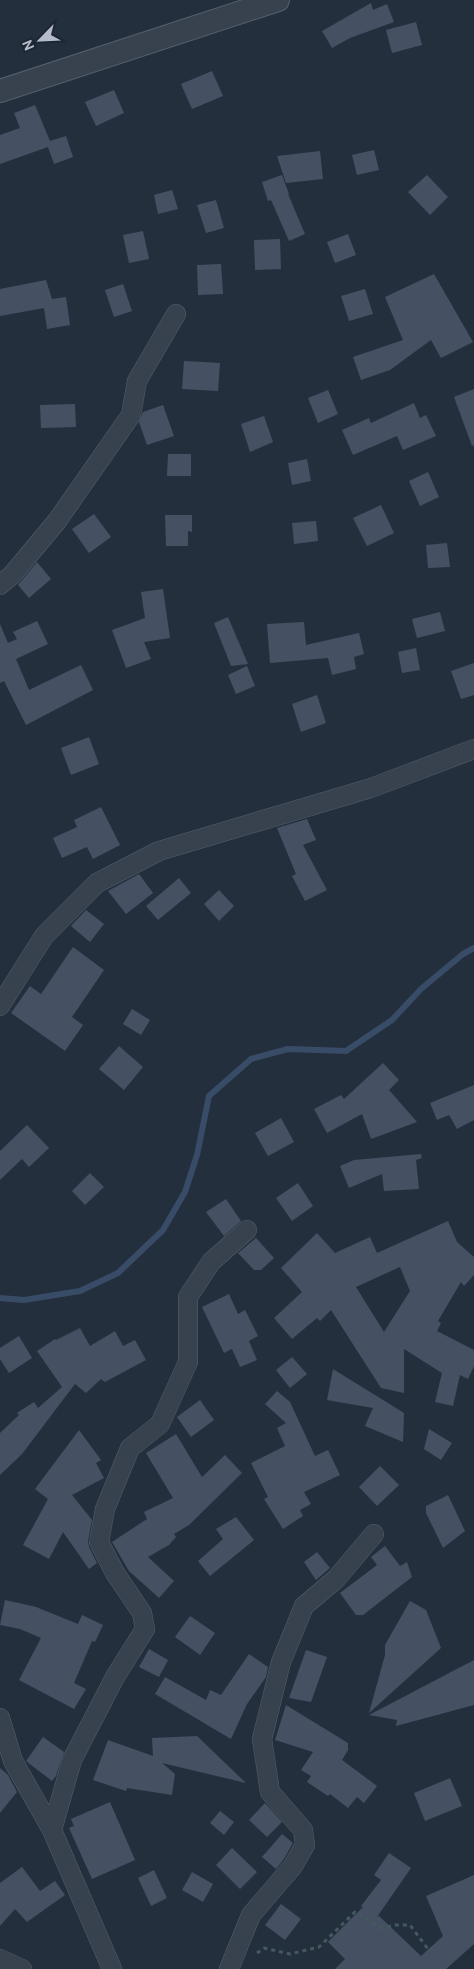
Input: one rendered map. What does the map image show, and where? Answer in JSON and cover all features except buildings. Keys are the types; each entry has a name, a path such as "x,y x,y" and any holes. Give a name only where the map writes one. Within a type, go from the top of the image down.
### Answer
{"street":[{"path":"0,90 278,0"},
{"path":"0,586 12,575 57,521 131,415 137,382 176,314"},
{"path":"0,1006 44,936 97,883 159,851 370,788 474,749"},
{"path":"52,1830 72,1760 114,1677 145,1629 142,1613 115,1573 99,1542 105,1509 130,1448 160,1424 188,1362 188,1297 211,1262 247,1230"},
{"path":"229,1969 251,1915 293,1866 306,1845 303,1830 270,1792 262,1739 282,1662 304,1606 336,1579 374,1534"},
{"path":"0,1718 13,1761 52,1830 112,1969"},
{"path":"0,1959 22,1969"}],"path":[{"path":"252,1958 264,1948 290,1954 319,1946 355,1912 381,1928 410,1925 428,1949 433,1949"}],"waterway":[{"path":"0,1298 24,1300 80,1291 118,1273 163,1230 185,1192 197,1155 209,1096 251,1059 288,1049 346,1051 392,1020 421,989 463,954 474,948"}]}
